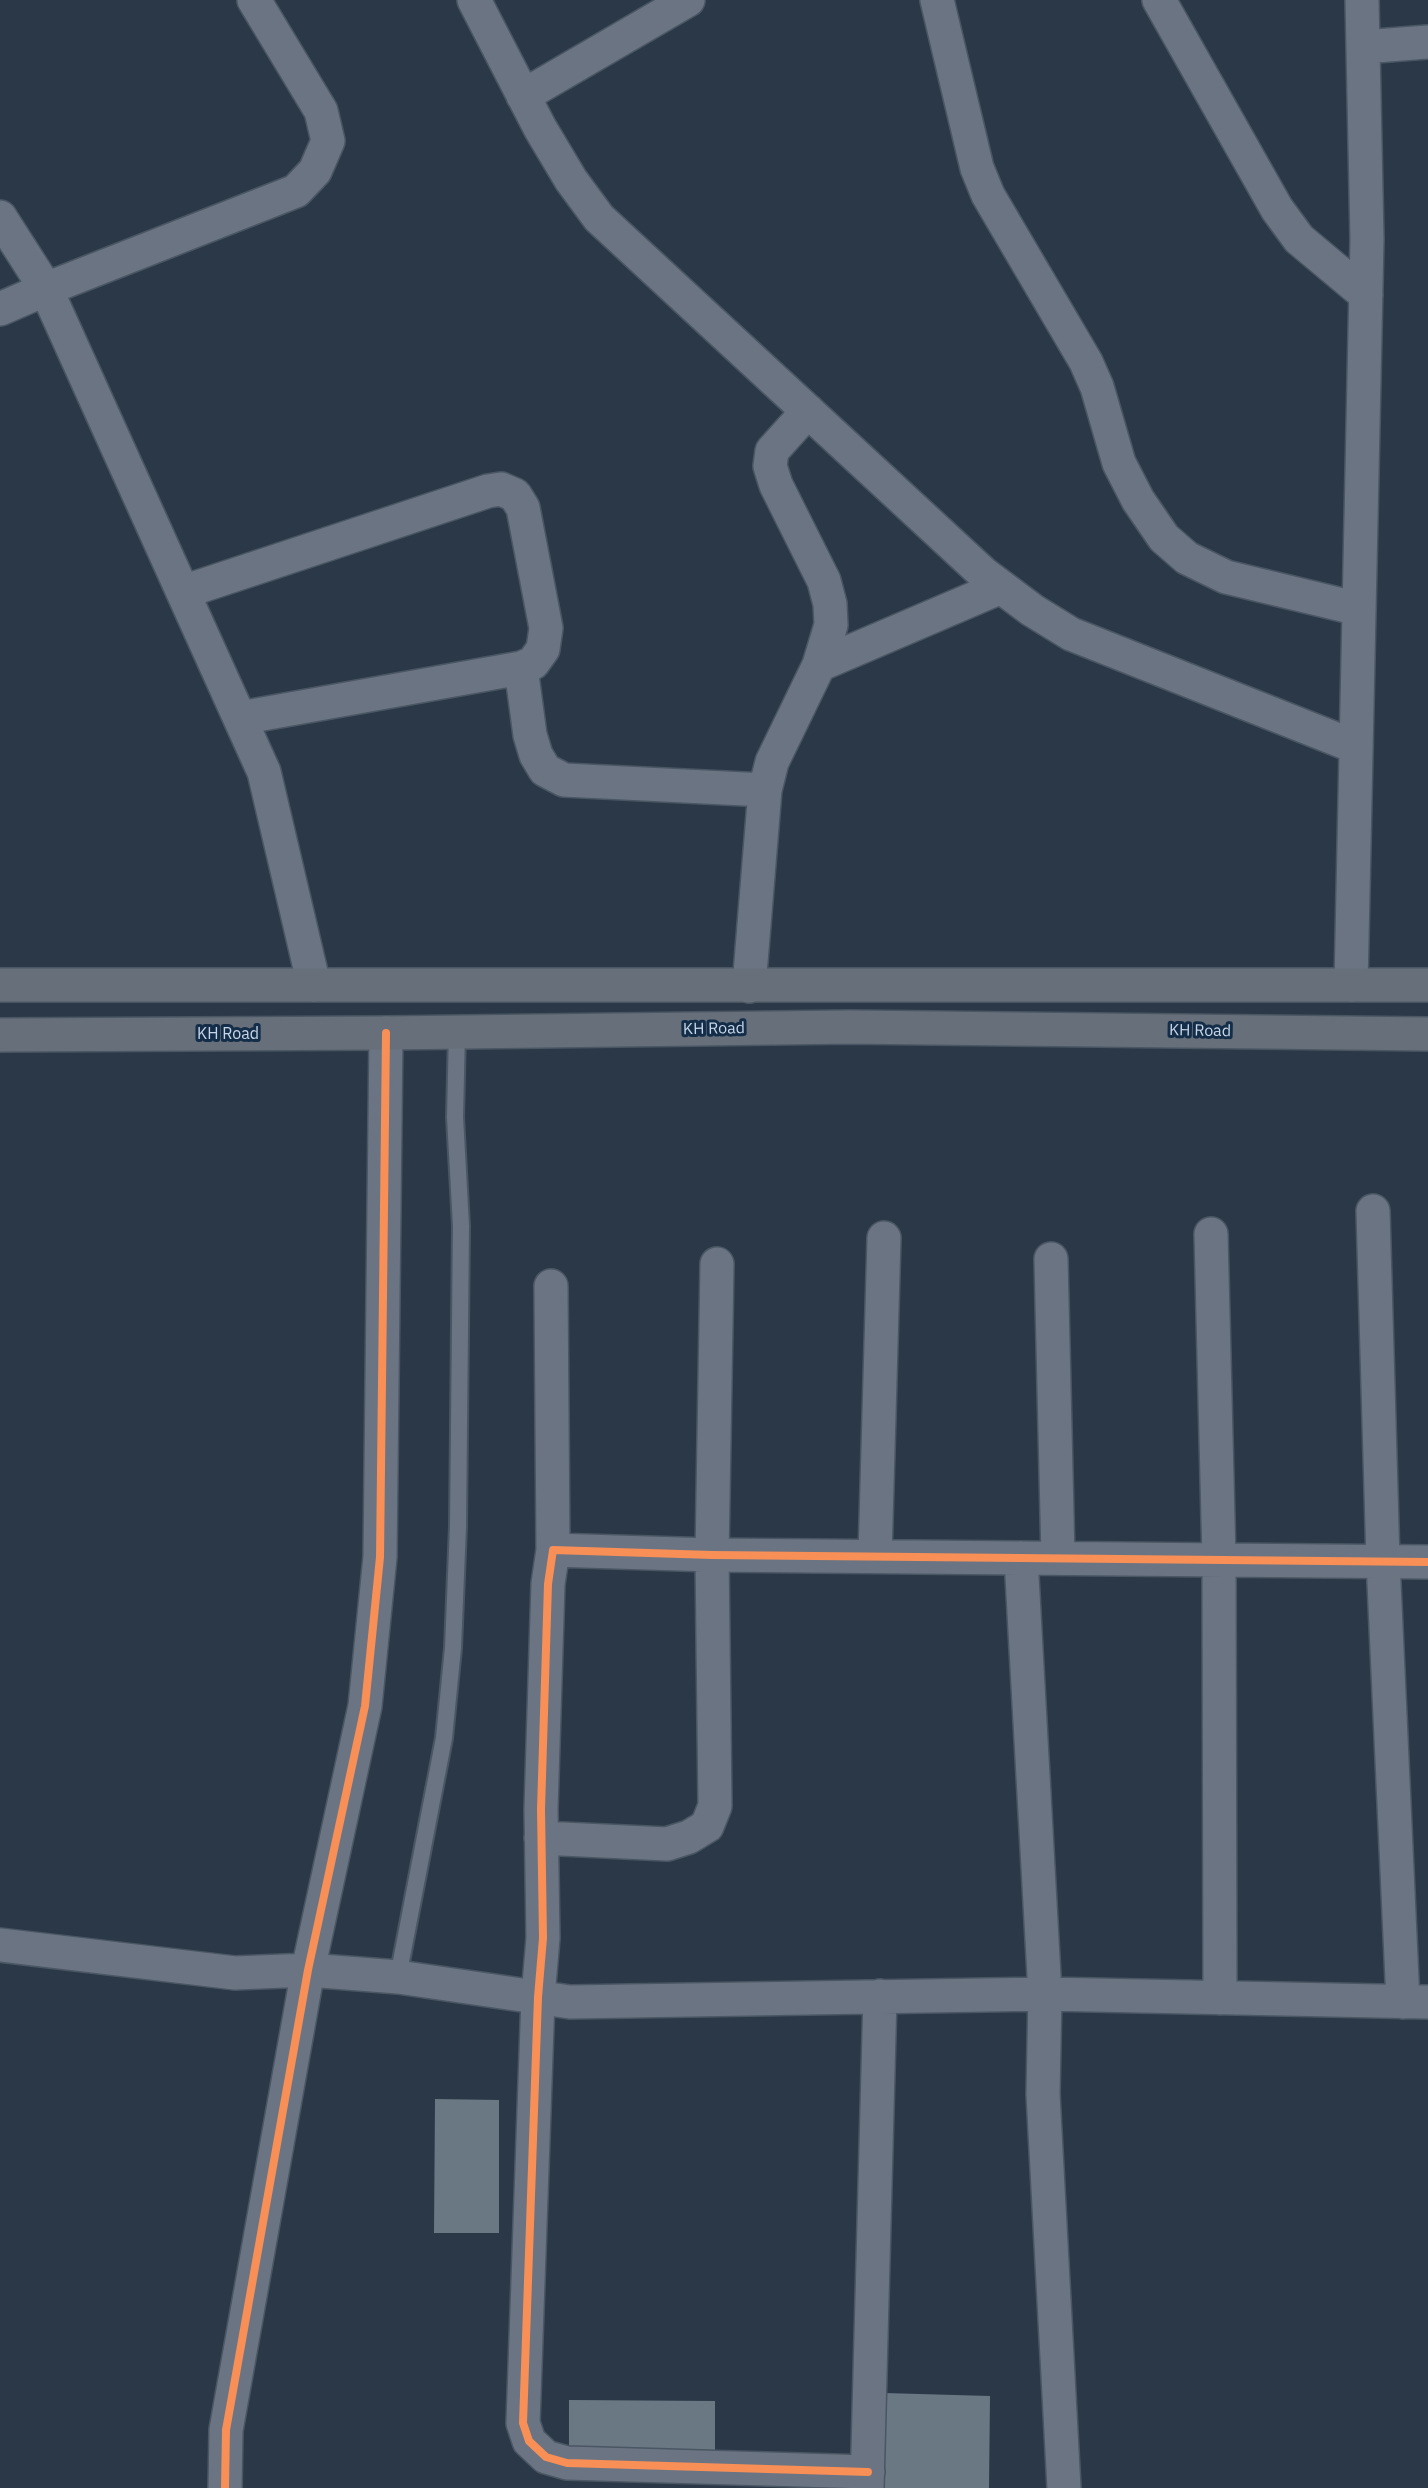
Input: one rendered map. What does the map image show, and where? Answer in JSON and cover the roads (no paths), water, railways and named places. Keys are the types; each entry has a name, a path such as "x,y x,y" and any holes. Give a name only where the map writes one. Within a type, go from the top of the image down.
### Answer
{"main road":[{"path":"0,985 1428,985"},
{"path":"386,1034 387,986"},
{"name":"KH Road","path":"0,1035 386,1034 862,1028 1428,1034"}],"street":[{"path":"0,309 296,191 315,171 328,141 321,111 254,0"},
{"path":"474,0 523,96 571,180 599,218 1001,588 1071,634 1356,747"},
{"path":"523,96 688,0"},
{"path":"937,0 976,168 988,195 1086,362 1097,387 1119,463 1138,500 1164,538 1187,558 1226,577 1359,609"},
{"path":"1159,0 1277,209 1299,239 1366,296"},
{"path":"1351,985 1367,239 1362,0"},
{"path":"1363,47 1428,42"},
{"path":"0,217 46,289 264,772 314,985"},
{"path":"749,986 765,790 772,762 819,665 831,626 830,604 824,580 776,485 770,466 772,452 808,411"},
{"path":"183,592 488,491 501,489 515,495 523,508 546,628 543,649 533,663 521,668 240,718"},
{"path":"819,665 1001,588"},
{"path":"521,668 530,735 536,755 545,770 564,780 765,790"},
{"path":"225,2488 226,2430 308,1970 365,1706 380,1557 386,1034"},
{"path":"0,1944 235,1973 308,1970 398,1977 570,2002 1044,1994 1415,2002 1383,1561 1373,1211"},
{"path":"1211,1234 1219,1560 1220,1998"},
{"path":"875,1556 884,1238"},
{"path":"1051,1259 1058,1558"},
{"path":"542,1838 667,1844 689,1838 707,1826 715,1806 712,1555 717,1264"},
{"path":"551,1286 553,1550 548,1584 542,1838 543,1938 538,1997 523,2423 529,2441 546,2457 567,2463 868,2480 880,1996"},
{"path":"553,1550 712,1555 1428,1562"},
{"path":"1021,1558 1044,1994 1043,2094 1064,2488"}],"lane":[{"path":"398,1977 444,1738 453,1648 458,1526 461,1260 455,1117 457,1032"}]}
